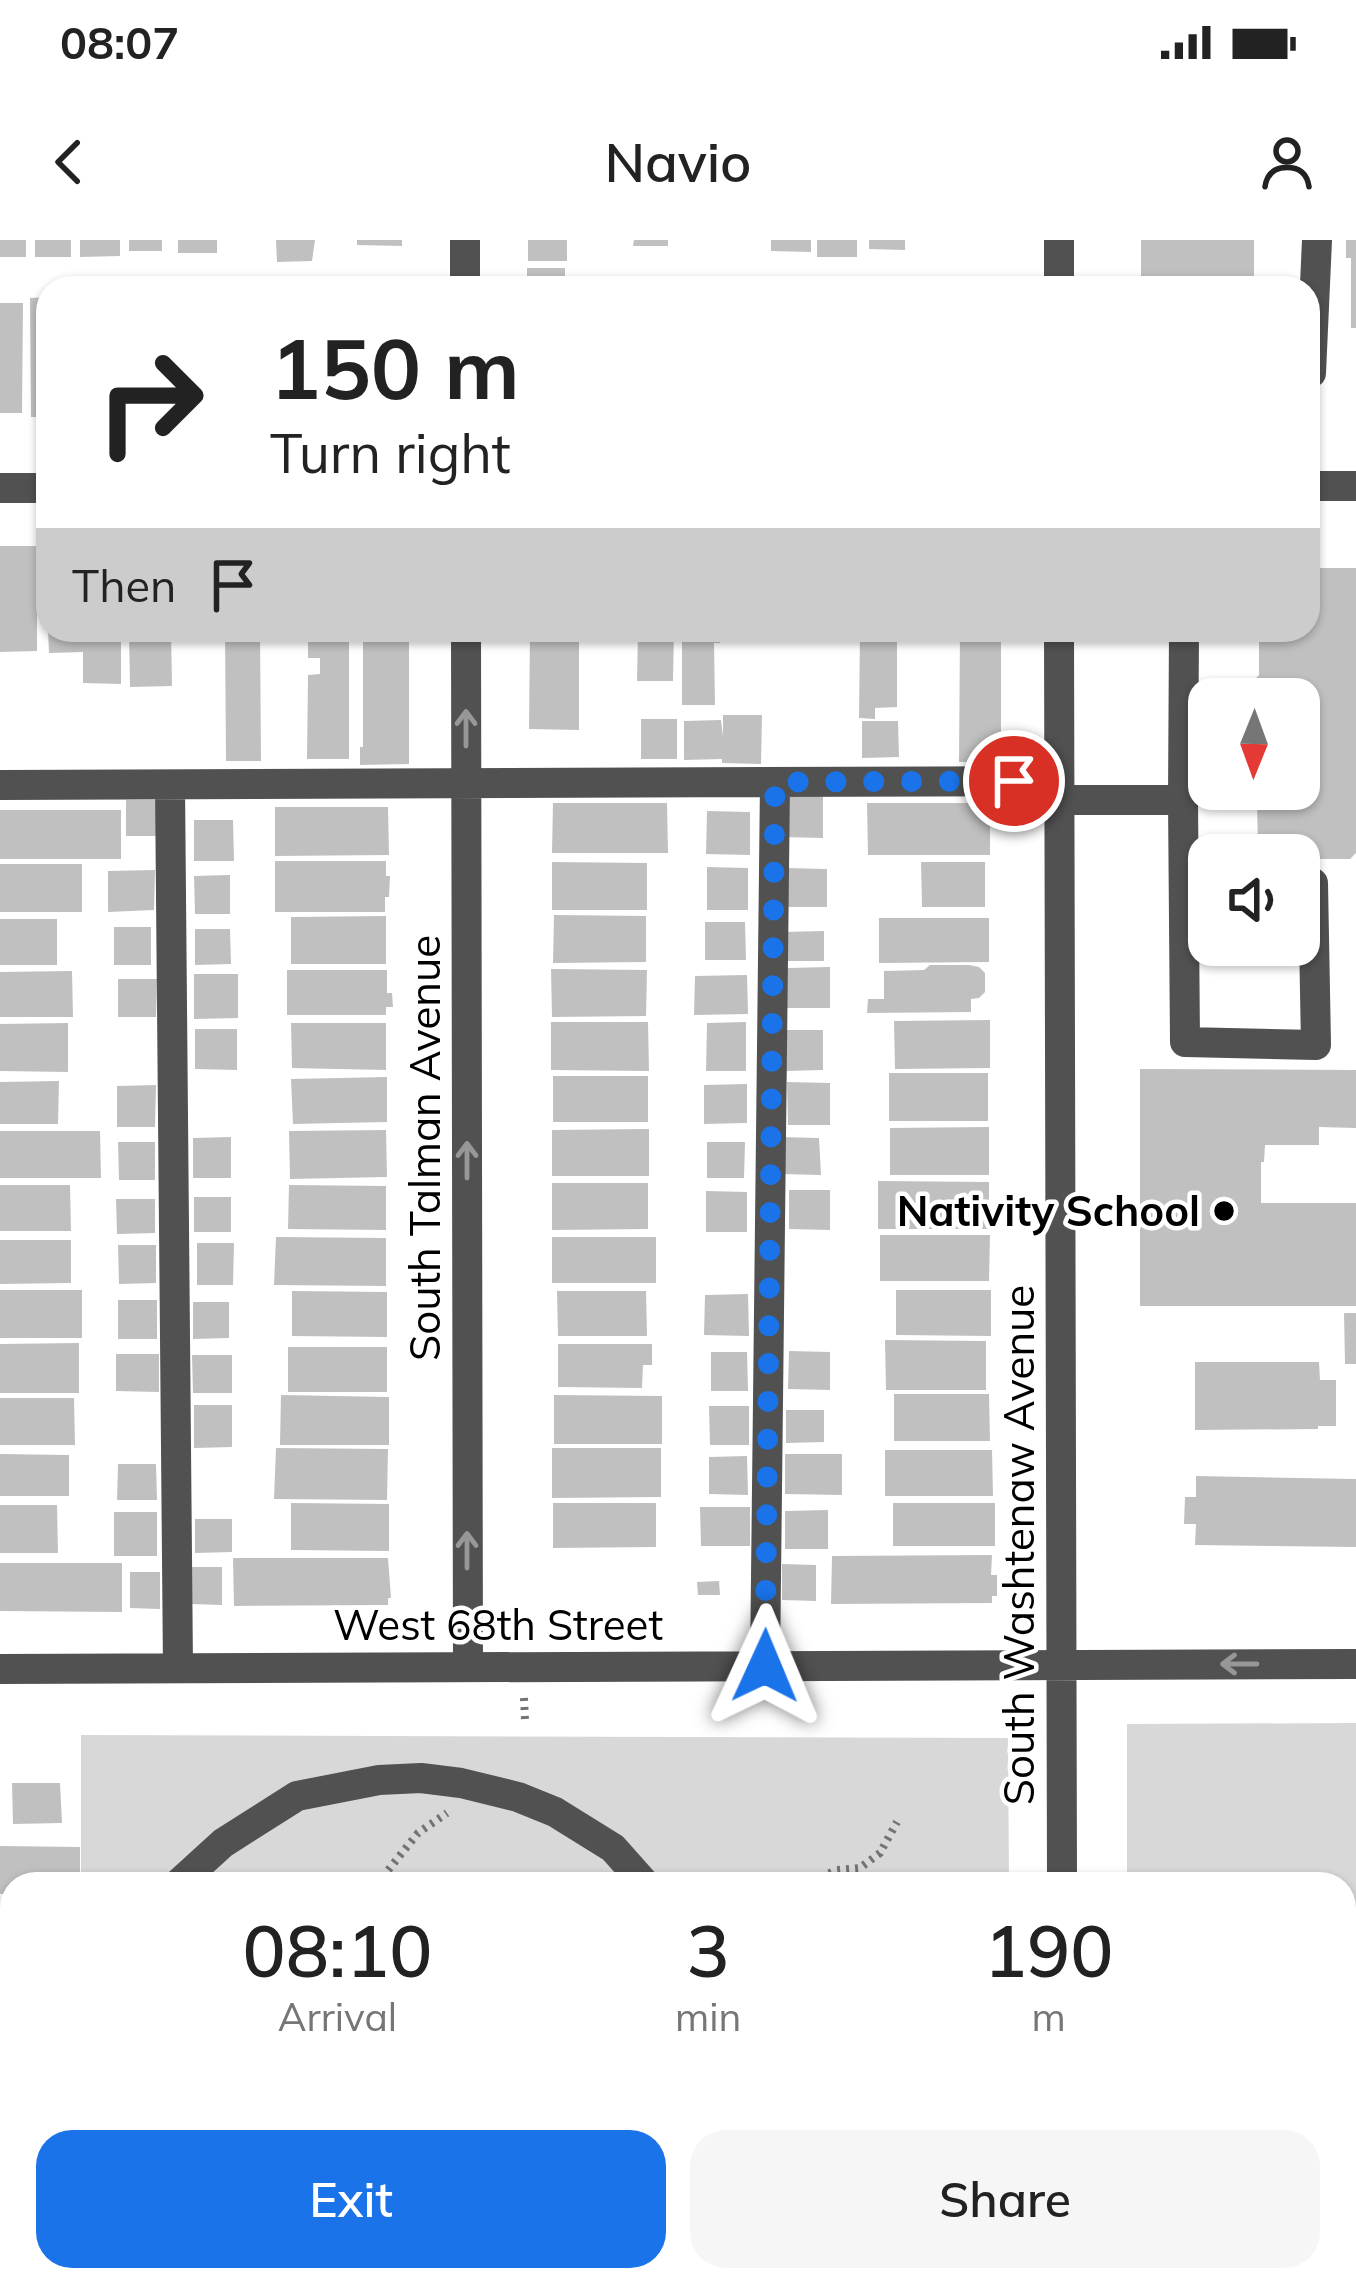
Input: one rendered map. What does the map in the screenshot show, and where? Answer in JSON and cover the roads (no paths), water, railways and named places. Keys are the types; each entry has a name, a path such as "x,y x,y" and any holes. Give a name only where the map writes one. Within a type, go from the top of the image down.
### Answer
{"street":[{"path":"465,240 465,276"},
{"path":"1059,240 1059,276"},
{"path":"1315,276 1317,240"},
{"path":"1320,486 1356,486"},
{"path":"0,488 36,488"},
{"name":"South Talman Avenue","path":"466,642 468,1667"},
{"name":"South Washtenaw Avenue","path":"1059,642 1062,1872"},
{"path":"1184,642 1185,1042 1316,1045 1315,966"},
{"path":"765,1666 775,782"},
{"path":"0,785 775,782 1184,800"},
{"path":"170,785 178,1668"},
{"name":"West 68th Street","path":"0,1669 1356,1664"},
{"path":"191,1872 223,1843 297,1796 379,1780 421,1778 461,1783 536,1804 613,1848 634,1872"}],"place":[{"name":"Nativity School","path":"1224,1211"}]}
